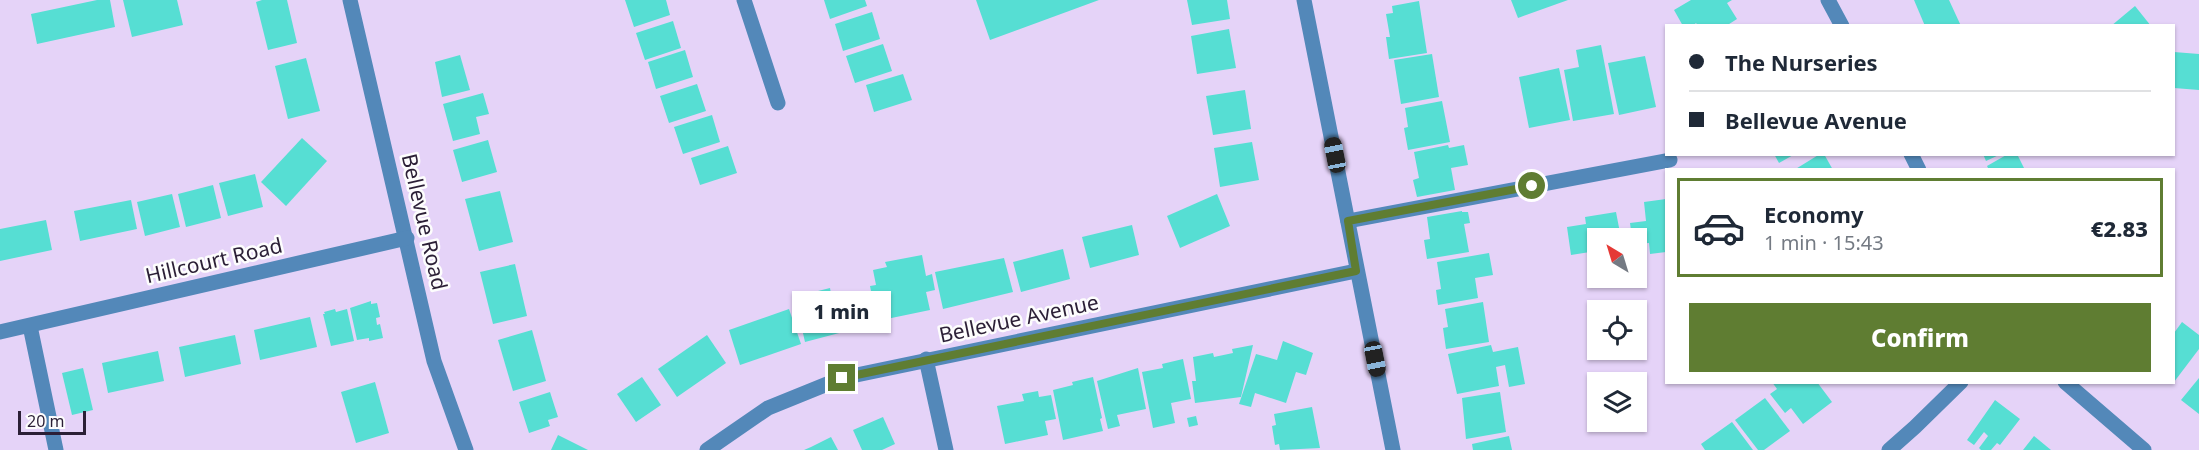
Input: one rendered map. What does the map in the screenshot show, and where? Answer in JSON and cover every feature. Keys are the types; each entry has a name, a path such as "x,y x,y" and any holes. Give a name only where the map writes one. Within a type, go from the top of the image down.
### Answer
{"street":[{"name":"Bellevue Road","path":"350,0 434,361 465,450"},
{"path":"744,0 778,103"},
{"path":"1304,0 1393,450"},
{"path":"1828,0 1841,24"},
{"path":"1348,221 1670,160"},
{"name":"Hillcourt Road","path":"0,332 407,238"},
{"name":"Bellevue Avenue","path":"707,450 768,408 842,378 1356,271"},
{"path":"30,326 56,450"},
{"path":"926,359 946,450"},
{"path":"1888,450 1915,428 1959,384"},
{"path":"2067,384 2144,450"}],"building":[{"path":"97,0 110,0 115,27 37,44 31,14"},
{"path":"123,0 177,0 183,25 132,37"},
{"path":"287,0 297,43 268,50 256,2"},
{"path":"625,0 666,0 670,15 634,27"},
{"path":"824,0 865,0 867,6 830,19"},
{"path":"976,0 1099,0 990,40"},
{"path":"1187,0 1227,0 1230,19 1192,25"},
{"path":"1511,0 1568,0 1518,18"},
{"path":"1691,0 1732,0 1727,3 1737,19 1729,24 1682,24 1674,10"},
{"path":"1914,0 1949,0 1960,24 1924,24"},
{"path":"1419,1 1427,53 1389,59 1386,37 1390,37 1386,14 1393,13 1392,6"},
{"path":"2135,6 2149,24 2113,24"},
{"path":"872,12 880,39 843,51 835,24"},
{"path":"673,21 681,48 645,60 636,33"},
{"path":"1229,29 1236,68 1197,74 1191,36"},
{"path":"883,44 892,71 855,83 846,56"},
{"path":"1601,45 1614,114 1573,121 1564,70 1579,67 1576,50"},
{"path":"685,50 693,77 656,89 648,62"},
{"path":"2175,52 2199,54 2199,90 2175,88"},
{"path":"1432,54 1439,97 1401,104 1394,60"},
{"path":"460,55 470,90 442,97 435,62"},
{"path":"1645,56 1656,107 1619,115 1608,63"},
{"path":"306,58 320,111 288,119 275,66"},
{"path":"1559,68 1570,120 1529,128 1519,77"},
{"path":"903,74 912,100 874,112 866,85"},
{"path":"697,84 706,111 669,123 660,96"},
{"path":"1245,90 1251,129 1213,135 1206,96"},
{"path":"483,93 489,114 476,117 480,134 453,141 443,104"},
{"path":"1442,101 1450,142 1408,150 1404,128 1408,127 1405,108"},
{"path":"712,115 720,142 683,154 674,127"},
{"path":"302,138 327,161 286,206 261,182"},
{"path":"488,140 497,172 462,182 453,150"},
{"path":"1252,142 1259,180 1220,187 1214,148"},
{"path":"1448,145 1449,148 1464,145 1468,165 1451,168 1455,190 1417,197 1413,180 1419,178 1414,152"},
{"path":"728,146 737,173 700,185 691,158"},
{"path":"1775,156 1791,156 1779,163"},
{"path":"1817,156 1825,156 1832,168 1797,168"},
{"path":"1984,156 1997,156 1986,161"},
{"path":"2004,156 2018,156 2024,168 1988,168 1987,166"},
{"path":"255,174 263,207 228,216 219,183"},
{"path":"213,185 221,218 186,227 178,194"},
{"path":"500,191 513,242 479,251 465,199"},
{"path":"172,194 180,227 145,236 137,202"},
{"path":"1217,194 1230,226 1180,248 1167,216"},
{"path":"1665,199 1665,252 1650,254 1647,228 1631,228 1630,223 1646,221 1644,202"},
{"path":"131,200 137,229 80,241 74,211"},
{"path":"1468,212 1470,223 1464,224 1469,252 1427,259 1424,240 1430,239 1427,217"},
{"path":"1616,212 1619,228 1587,228 1587,252 1571,255 1567,227 1586,224 1585,217"},
{"path":"46,220 52,250 0,261 0,229"},
{"path":"1132,225 1139,255 1090,268 1082,237"},
{"path":"1063,249 1070,279 1021,292 1013,262"},
{"path":"1489,253 1493,275 1475,278 1478,298 1438,305 1436,290 1441,289 1437,262"},
{"path":"922,255 926,276 932,274 935,290 926,292 930,310 877,321 870,286 876,285 873,270 887,267 885,262"},
{"path":"1004,258 1013,292 943,309 935,272"},
{"path":"515,264 527,316 493,324 480,272"},
{"path":"830,288 832,299 861,292 869,322 860,324 862,327 805,342 797,307 805,305 802,295"},
{"path":"371,301 371,304 377,303 380,317 376,318 377,325 380,324 383,338 369,341 369,338 357,340 350,308"},
{"path":"1483,302 1489,342 1446,349 1443,328 1448,327 1445,309"},
{"path":"335,309 336,312 347,309 354,341 331,346 323,314"},
{"path":"789,309 801,344 740,365 729,330"},
{"path":"310,317 317,347 260,360 254,330"},
{"path":"2182,322 2199,335 2199,349 2175,381 2175,332"},
{"path":"532,330 546,381 513,391 498,340"},
{"path":"235,335 241,364 185,377 179,347"},
{"path":"707,335 726,363 677,397 658,369"},
{"path":"1283,341 1313,353 1306,375 1296,372 1286,403 1255,393 1251,407 1239,404 1256,354 1277,360"},
{"path":"1253,345 1241,397 1195,403 1192,381 1196,381 1193,357 1213,353 1214,357 1233,353 1232,349"},
{"path":"1491,345 1493,352 1518,347 1525,384 1509,387 1505,365 1496,367 1499,386 1457,394 1448,354"},
{"path":"158,351 164,381 108,393 102,363"},
{"path":"1183,359 1191,399 1171,403 1175,423 1153,428 1142,372 1163,368 1162,364"},
{"path":"83,368 93,410 72,415 62,373"},
{"path":"1138,368 1146,409 1117,415 1120,426 1108,429 1097,381"},
{"path":"642,377 661,405 636,422 617,394"},
{"path":"1093,377 1103,431 1063,440 1053,390"},
{"path":"2199,378 2199,414 2181,400"},
{"path":"375,382 389,433 356,443 341,392"},
{"path":"1773,384 1818,384 1832,402 1803,424 1791,408 1785,413 1770,394 1777,389"},
{"path":"1038,391 1039,397 1051,395 1056,419 1045,421 1048,435 1005,444 997,406 1024,401 1022,394"},
{"path":"550,392 558,417 548,420 550,426 529,433 519,402"},
{"path":"1500,392 1506,432 1466,439 1462,398"},
{"path":"1765,398 1790,431 1764,450 1758,450 1735,420"},
{"path":"1995,400 2020,419 2000,445 1997,443 1991,450 1981,450 1979,448 1988,436 1984,432 1974,445 1967,440"},
{"path":"1312,407 1320,448 1280,450 1279,444 1275,445 1272,426 1276,425 1274,414"},
{"path":"1196,416 1198,425 1189,427 1187,418"},
{"path":"883,417 895,444 882,450 862,450 853,430"},
{"path":"1732,422 1753,450 1705,450 1701,444"},
{"path":"558,435 588,450 551,450"},
{"path":"1509,436 1512,450 1473,450 1472,444"},
{"path":"2034,436 2051,450 2023,450"},
{"path":"831,437 838,450 804,450 811,447"}],"route":[{"path":"842,378 1356,271 1348,221 1532,186"}]}
